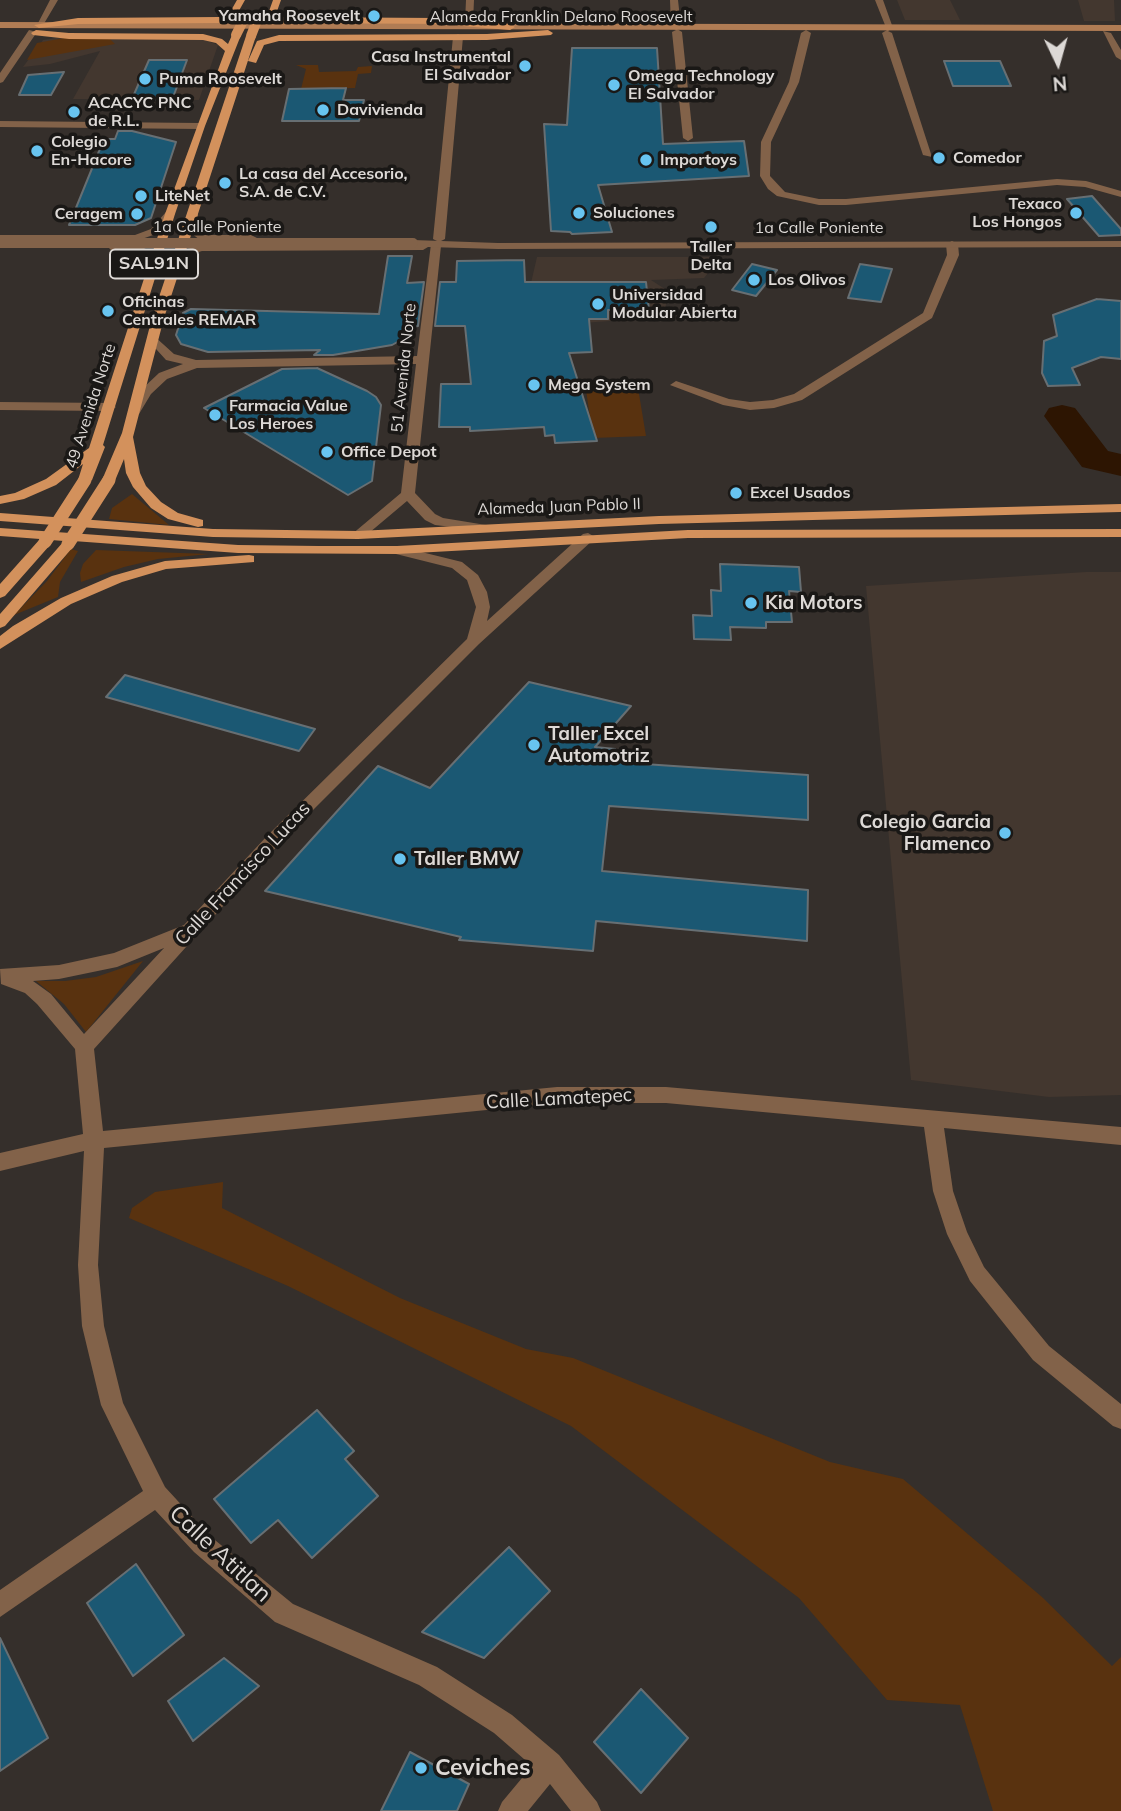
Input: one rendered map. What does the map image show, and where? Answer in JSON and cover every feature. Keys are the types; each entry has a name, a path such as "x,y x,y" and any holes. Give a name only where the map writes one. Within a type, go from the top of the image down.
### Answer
{"main road":[{"path":"35,28 78,21 221,20 232,16 241,0"},
{"name":"49 Avenida Norte","path":"0,593 44,542 72,504 85,480 98,447 154,262 200,127 251,0"},
{"name":"SAL91N","path":"2,621 68,544 109,480 128,433 176,262 194,215 251,36 266,0"},
{"path":"277,0 272,14 274,18 282,20 469,22 510,27"},
{"name":"Alameda Franklin Delano Roosevelt","path":"0,25 35,28 548,33 1121,28"},
{"name":"Alameda Franklin Delano Roosevelt","path":"0,32 35,28 510,27 806,33 888,30 1121,34"},
{"path":"35,28 69,36 209,38 219,41 231,51"},
{"path":"237,78 250,69 260,43 275,38 458,37 548,33"},
{"path":"128,433 133,473 140,487 156,505 173,516 194,522 229,526 358,535"},
{"path":"0,500 19,496 51,482 98,447"},
{"name":"Alameda Juan Pablo II","path":"0,517 213,533 358,535 481,528 1121,508"},
{"name":"Alameda Juan Pablo II","path":"0,532 238,549 397,550 588,537 782,533 1121,533"},
{"path":"0,644 44,613 91,588 165,565 397,550"}],"street":[{"path":"0,80 54,0"},
{"path":"469,22 470,0"},
{"path":"674,0 688,138"},
{"path":"879,0 928,155"},
{"path":"806,33 794,82 766,142 765,176 781,194 819,202 846,202 1021,184 1057,183 1086,184 1121,194"},
{"path":"1106,33 1121,57"},
{"name":"51 Avenida Norte","path":"408,494 458,37"},
{"path":"0,124 200,127"},
{"name":"1a Calle Poniente","path":"0,243 136,243 155,231 170,214"},
{"name":"1a Calle Poniente","path":"194,215 192,230 203,243"},
{"name":"1a Calle Poniente","path":"0,243 437,243"},
{"name":"1a Calle Poniente","path":"136,243 154,262"},
{"name":"1a Calle Poniente","path":"176,262 184,253 203,243 1121,244"},
{"path":"676,385 727,402 750,406 774,404 798,397 928,315 953,255 952,244"},
{"path":"153,339 170,357 196,363 421,360"},
{"path":"134,411 146,392 163,376 196,363"},
{"path":"0,407 110,407"},
{"path":"358,535 408,494 429,517 440,522 481,528"},
{"name":"Calle Francisco Lucas","path":"85,1047 273,840 474,640 588,537"},
{"path":"397,550 457,565 473,578 481,592 483,607 474,640"},
{"path":"1,976 59,972 117,960 189,930"},
{"path":"1,976 31,988 44,999 85,1047 94,1139"},
{"name":"Calle Lamatepec","path":"0,1162 94,1139 557,1095 666,1095 1121,1136"},
{"path":"933,1121 943,1191 957,1234 977,1275 1041,1353 1121,1418"},
{"name":"Calle Atitlan","path":"94,1139 88,1265 93,1326 112,1405 157,1495 202,1544 284,1613 428,1676 494,1718 550,1764 588,1811"},
{"path":"0,1605 157,1495"},
{"path":"511,1811 550,1764"}],"shaded area":[{"path":"897,0 950,0 960,20 905,20"},
{"path":"1078,0 1114,0 1115,21 1084,21"},
{"path":"64,38 109,38 115,44 27,60 37,43"},
{"name":"Puma Roosevelt","path":"203,39 218,45 199,100 73,99 100,51 50,64 23,67 43,40"},
{"path":"296,65 318,65 319,72 356,71 358,67 372,66 371,73 358,74 355,88 301,89 306,69"},
{"name":"Universidad Modular Abierta","path":"537,257 721,257 704,278 651,280 668,291 664,317 528,327 531,283"},
{"path":"638,388 646,436 593,438 586,390"},
{"path":"132,494 169,525 109,519 112,508"},
{"path":"71,549 78,551 60,582 58,597 14,615 47,581"},
{"path":"96,550 209,554 158,559 81,582 83,564"},
{"name":"Colegio Garcia Flamenco","path":"1121,572 1121,1095 1049,1097 911,1080 866,586"},
{"path":"143,961 86,1032 64,1004 36,981 96,977"},
{"path":"223,1182 222,1208 400,1298 526,1349 573,1358 830,1462 903,1479 1042,1597 1112,1666 1121,1657 1121,1811 993,1811 960,1705 887,1700 799,1598 571,1426 288,1286 129,1218 132,1208 155,1192"}],"building":[{"path":"572,48 657,48 663,144 744,141 749,176 598,185 612,232 572,234 551,231 544,124 567,125"},
{"path":"149,60 187,60 172,100 132,99"},
{"path":"944,61 1000,61 1011,86 953,86"},
{"path":"64,72 51,95 19,95 28,75"},
{"name":"Davivienda","path":"346,88 343,100 364,100 359,121 282,121 289,89"},
{"path":"118,131 132,131 176,142 151,218 135,225 69,225 104,139 115,139"},
{"path":"1092,196 1121,229 1121,235 1099,236 1067,199"},
{"path":"388,256 412,256 407,283 424,282 418,326 413,327 392,345 333,355 314,355 320,350 208,352 181,344 176,335 183,313 191,309 379,314"},
{"path":"524,260 525,282 646,282 649,310 608,310 608,319 589,319 592,352 569,353 597,441 555,443 554,435 545,436 544,427 470,431 470,427 439,427 441,384 471,384 465,326 435,326 440,282 456,282 457,261"},
{"name":"Los Olivos","path":"752,264 777,270 756,296 732,290"},
{"path":"860,264 892,269 881,302 848,298"},
{"path":"1097,299 1121,301 1121,359 1101,357 1072,368 1080,385 1048,386 1042,373 1044,341 1057,336 1053,315"},
{"name":"Office Depot","path":"317,368 367,391 376,397 381,405 372,481 348,495 204,408 282,369"},
{"name":"Kia Motors","path":"720,564 799,567 801,592 789,591 792,622 766,622 766,628 730,627 731,640 694,639 693,615 712,616 711,590 721,591"},
{"path":"125,675 315,729 299,751 106,697"},
{"path":"529,682 631,706 595,747 615,749 614,762 808,775 808,820 609,806 602,871 808,890 807,941 596,921 593,951 459,940 461,937 265,891 378,766 430,788"},
{"path":"317,1410 354,1451 345,1459 378,1496 312,1558 278,1520 251,1543 214,1499"},
{"path":"509,1547 550,1591 484,1658 422,1632"},
{"path":"136,1564 184,1635 133,1676 87,1603"},
{"path":"0,1638 48,1738 0,1771"},
{"path":"224,1658 259,1686 193,1741 168,1701"},
{"path":"641,1689 688,1738 641,1793 594,1742"},
{"name":"Ceviches","path":"410,1752 469,1784 457,1811 381,1811"}],"waterway":[{"path":"1062,416 1095,459 1121,465"}],"place":[{"name":"Yamaha Roosevelt","path":"374,16"},
{"name":"Casa Instrumental El Salvador","path":"525,66"},
{"name":"Puma Roosevelt","path":"145,79"},
{"name":"Omega Technology El Salvador","path":"614,85"},
{"name":"Davivienda","path":"323,110"},
{"name":"ACACYC PNC de R.L.","path":"74,112"},
{"name":"Colegio En-Hacore","path":"37,151"},
{"name":"Comedor","path":"939,158"},
{"name":"Importoys","path":"646,160"},
{"name":"La casa del Accesorio, S.A. de C.V.","path":"225,183"},
{"name":"LiteNet","path":"141,196"},
{"name":"Soluciones","path":"579,213"},
{"name":"Texaco Los Hongos","path":"1076,213"},
{"name":"Ceragem","path":"137,214"},
{"name":"Taller Delta","path":"711,227"},
{"name":"Los Olivos","path":"754,280"},
{"name":"Universidad Modular Abierta","path":"598,304"},
{"name":"Oficinas Centrales REMAR","path":"108,311"},
{"name":"Mega System","path":"534,385"},
{"name":"Farmacia Value Los Heroes","path":"215,415"},
{"name":"Office Depot","path":"327,452"},
{"name":"Excel Usados","path":"736,493"},
{"name":"Kia Motors","path":"751,603"},
{"name":"Taller Excel Automotriz","path":"534,745"},
{"name":"Colegio Garcia Flamenco","path":"1005,833"},
{"name":"Taller BMW","path":"400,859"},
{"name":"Ceviches","path":"421,1768"}]}
